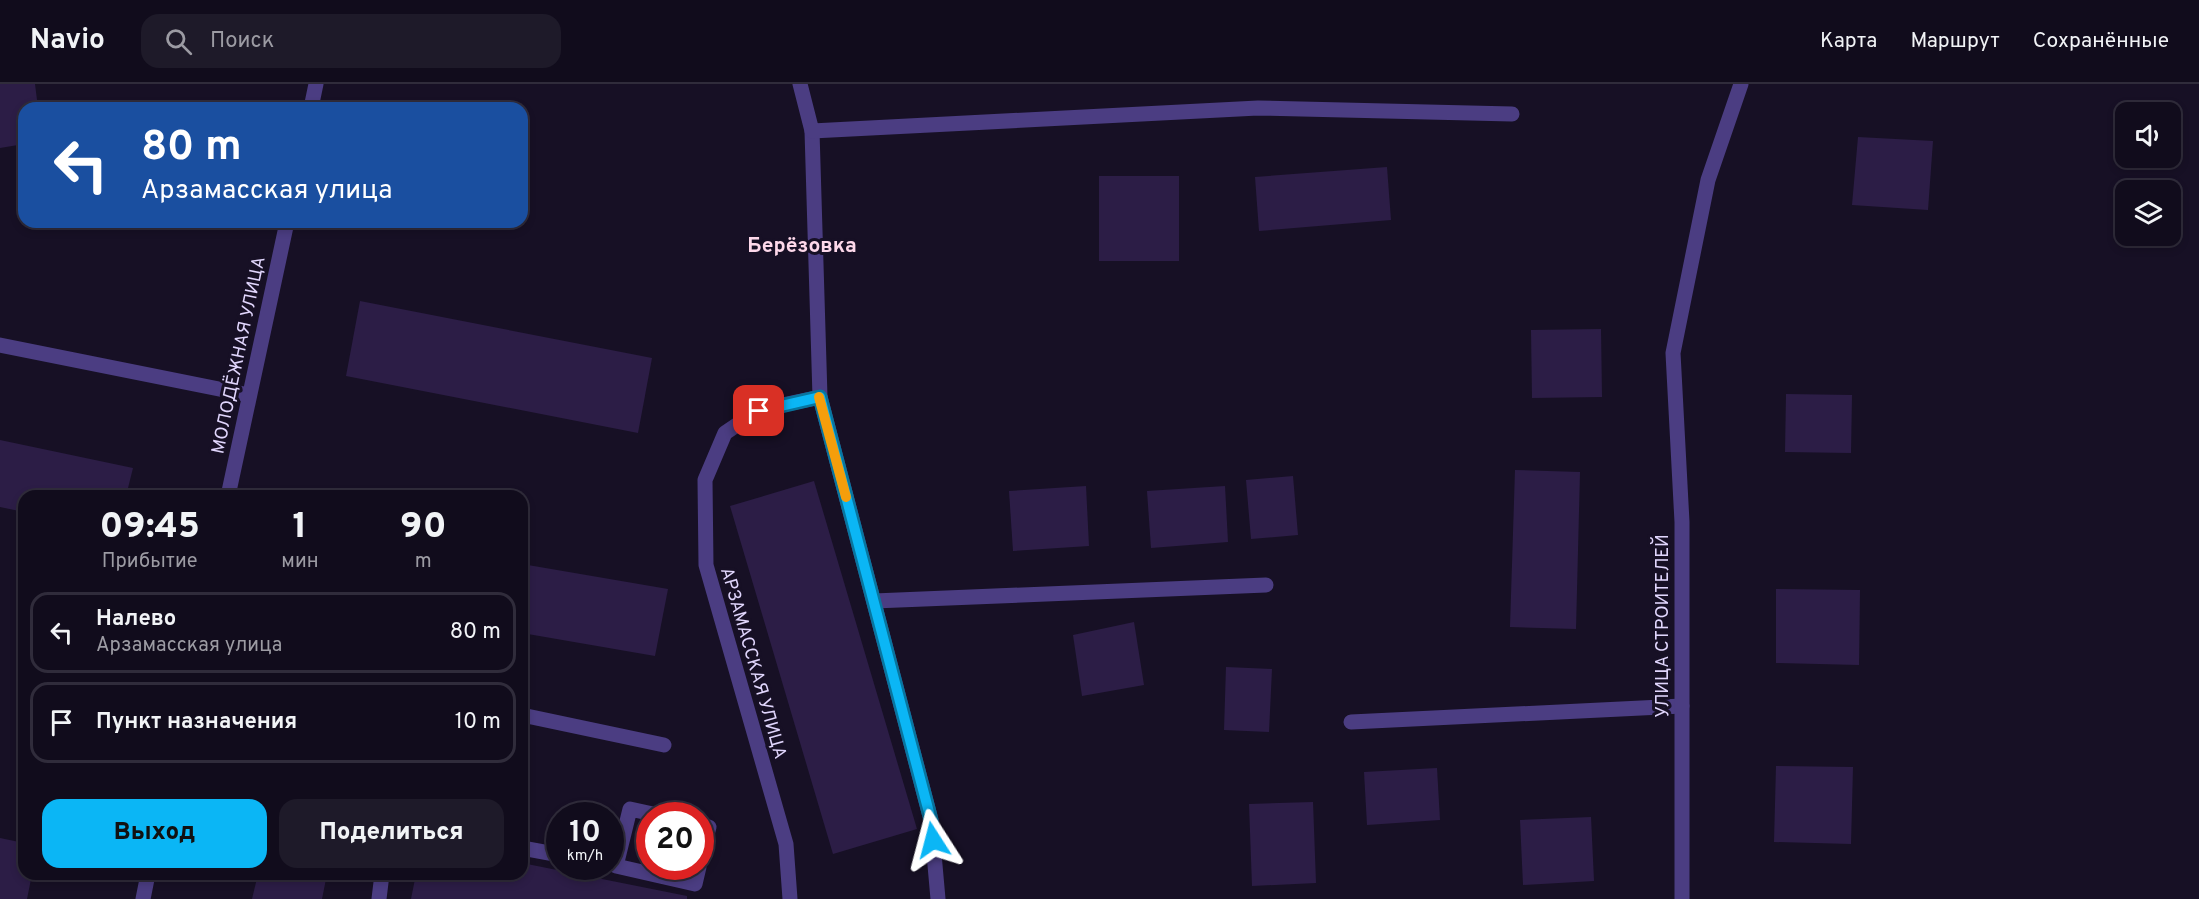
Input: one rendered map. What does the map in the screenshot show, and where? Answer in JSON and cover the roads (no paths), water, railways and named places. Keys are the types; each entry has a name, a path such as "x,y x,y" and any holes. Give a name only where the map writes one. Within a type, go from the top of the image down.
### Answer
{"street":[{"path":"312,102 316,84"},
{"path":"800,84 812,131 820,397 931,820 938,899"},
{"name":"УЛИЦА СТРОИТЕЛЕЙ","path":"1682,899 1682,522 1673,353 1708,180 1741,84"},
{"path":"812,131 1258,108 1512,114"},
{"name":"МОЛОДЁЖНАЯ УЛИЦА","path":"229,490 285,228"},
{"path":"0,345 249,395"},
{"name":"АРЗАМАССКАЯ УЛИЦА","path":"790,899 786,844 706,565 705,480 725,433 759,411 820,397"},
{"path":"874,601 1266,585"},
{"path":"1352,722 1682,706"},
{"path":"528,716 663,746"},
{"path":"624,829 630,809 636,810"},
{"path":"528,849 546,852"},
{"path":"143,899 147,880"},
{"path":"379,899 381,880"},
{"path":"677,880 695,884 696,880"}],"district":[{"name":"Берёзовка","path":"802,245"}]}
